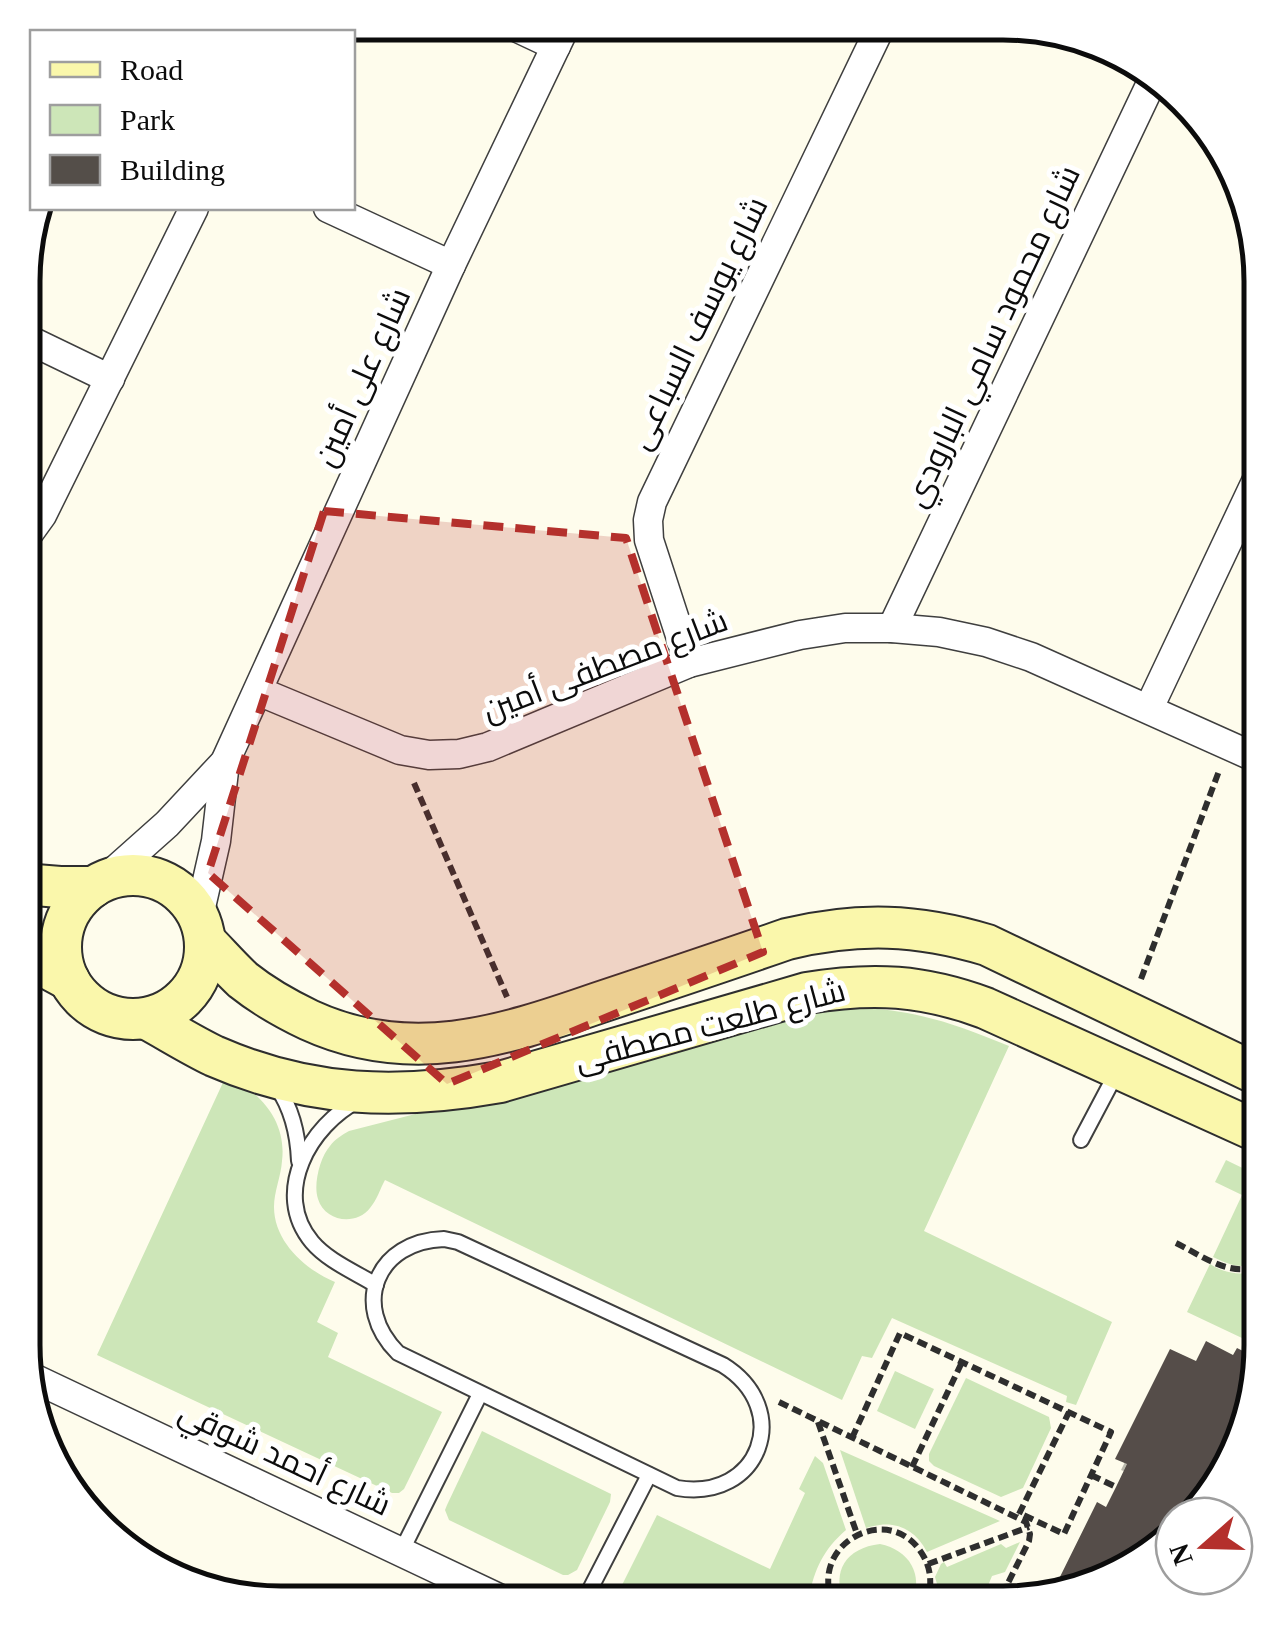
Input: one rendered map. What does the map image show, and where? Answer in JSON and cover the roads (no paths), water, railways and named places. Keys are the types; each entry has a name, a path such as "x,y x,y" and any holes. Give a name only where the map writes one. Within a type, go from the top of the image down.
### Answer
{"street":[{"name":"شارع يوسف السباعى","path":"689,663 648,540 652,502 874,40"},
{"name":"شارع على أمين","path":"202,929 226,762 451,264 559,41"},
{"name":"شارع محمود سامي البارودي","path":"892,628 1149,90"},
{"path":"40,518 193,210"},
{"path":"332,210 451,264"},
{"path":"40,345 110,378"},
{"path":"1149,708 1244,510"},
{"name":"شارع مصطفى أمين","path":"258,691 400,750 458,754 488,748 689,663 800,634 892,628 939,632 1030,657 1244,752"},
{"name":"شارع على أمين","path":"98,884 166,824 226,762"},
{"path":"40,886 60,888 98,884 125,875 147,876 168,884 186,898 202,929 202,968 191,992 171,1009 146,1019 124,1019 102,1012 83,999 69,980 62,939 67,919 78,901 98,884"},
{"name":"شارع طلعت مصطفى","path":"202,929 244,980 284,1008 358,1037 420,1045 521,1030 820,931 871,926 921,929 987,946 1243,1068"},
{"path":"40,964 69,980"},
{"name":"شارع طلعت مصطفى","path":"146,1019 210,1054 269,1076 372,1094 429,1092 500,1082 808,994 843,987 916,988 968,1002 1243,1125"},
{"name":"شارع أحمد شوقي","path":"43,1383 471,1585"}],"lane":[{"path":"1081,1140 1118,1070"},
{"path":"269,1076 283,1096 298,1142 294,1198 302,1228 330,1258 376,1285"},
{"path":"299,1167 328,1122 372,1094"},
{"path":"415,1242 458,1242 739,1374 758,1404 762,1422 754,1456 729,1482 712,1489 677,1488 398,1353 379,1330 374,1315 376,1285 390,1259 415,1242"},
{"path":"401,1552 480,1394"},
{"path":"592,1585 649,1475"}]}
